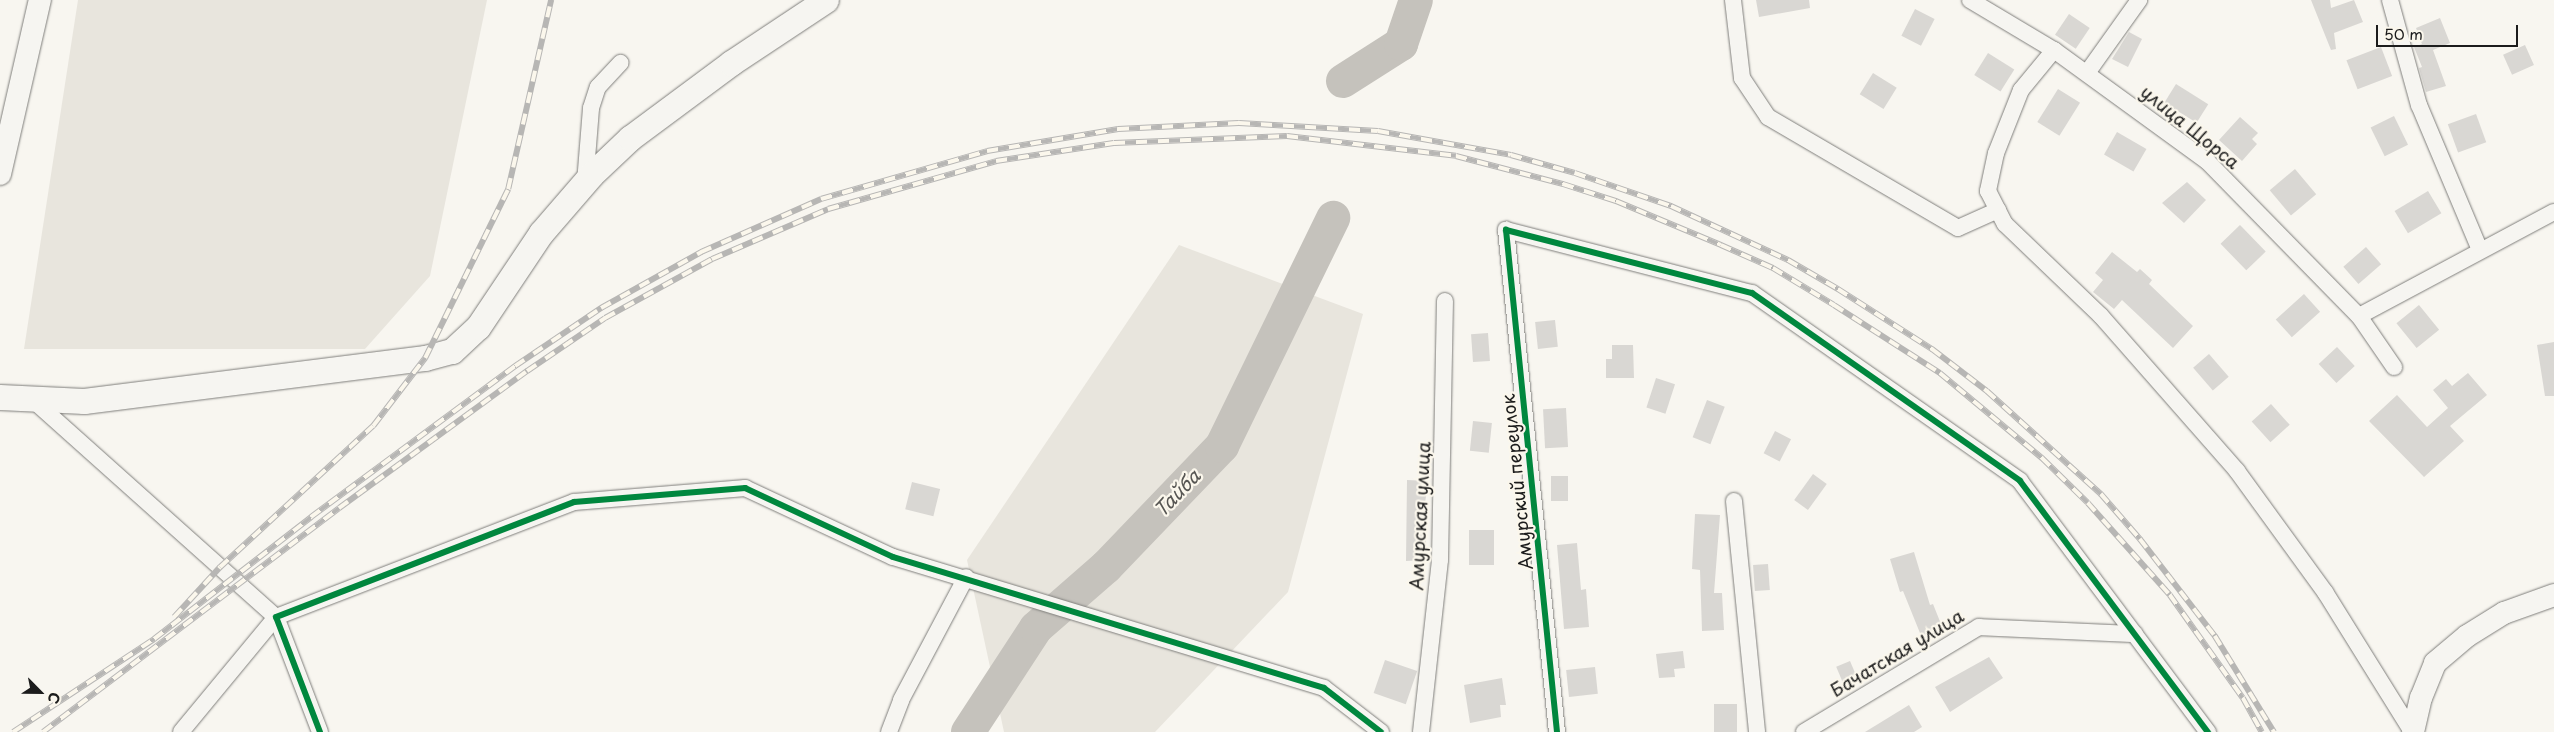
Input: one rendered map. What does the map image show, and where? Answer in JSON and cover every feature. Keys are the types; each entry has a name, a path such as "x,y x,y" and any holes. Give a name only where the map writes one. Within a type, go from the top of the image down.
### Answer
{"main road":[{"path":"0,174 40,0"},
{"path":"0,397 84,401 425,358 452,351 478,327 541,233 585,182 646,126 730,63 826,0"},
{"path":"2412,732 2421,698 2435,663 2467,636 2504,613 2554,595"}],"street":[{"path":"1733,0 1742,78 1768,117 1958,228 1998,210"},
{"name":"улица Щорса","path":"1970,0 2054,50 2208,162 2359,316 2394,367"},
{"path":"2087,73 2138,0"},
{"path":"2390,0 2419,105 2480,250"},
{"path":"2054,50 2021,90 1996,153 1988,192 2005,224 2101,316 2237,471 2325,592 2412,732"},
{"path":"585,182 591,108 598,87 620,63"},
{"path":"2359,316 2554,212"},
{"name":"Амурский переулок","path":"1557,732 1506,230 1752,293 2020,482 2135,634"},
{"name":"Амурская улица","path":"1421,732 1440,560 1445,301"},
{"path":"33,400 276,617 320,732"},
{"path":"181,732 276,617 574,502 745,488 893,556 1324,688 1381,732"},
{"path":"1734,502 1757,732"},
{"path":"889,732 901,700 966,577"},
{"name":"Бачатская улица","path":"1804,732 1979,627 2135,634"},
{"path":"2135,634 2208,732"}],"shaded area":[{"path":"78,0 487,0 430,276 365,349 24,349"},
{"path":"1179,245 1363,314 1288,592 1155,732 1004,732 967,560"}],"building":[{"path":"1756,0 1809,0 1810,8 1759,17"},
{"path":"2311,0 2330,0 2331,8 2354,0 2363,22 2334,33 2336,49 2331,50"},
{"path":"1915,9 1935,19 1921,46 1901,36"},
{"path":"2069,14 2090,28 2076,49 2055,35"},
{"path":"2440,18 2450,43 2433,50 2446,86 2426,92 2419,68 2422,67 2414,47 2422,44 2416,28"},
{"path":"2129,32 2142,39 2128,67 2112,59"},
{"path":"2525,45 2534,65 2512,75 2503,55"},
{"path":"2381,47 2392,76 2358,89 2346,60"},
{"path":"1988,53 2014,69 2001,91 1974,75"},
{"path":"1873,73 1897,88 1883,109 1860,94"},
{"path":"2176,84 2208,104 2197,123 2164,103"},
{"path":"2058,89 2080,103 2059,136 2037,122"},
{"path":"2476,114 2486,142 2458,152 2448,124"},
{"path":"2394,116 2408,145 2385,156 2371,127"},
{"path":"2240,117 2258,133 2252,139 2257,144 2242,161 2219,140"},
{"path":"2117,132 2146,149 2133,172 2104,155"},
{"path":"2295,169 2316,194 2291,215 2270,190"},
{"path":"2187,182 2206,200 2184,223 2162,203"},
{"path":"2428,191 2441,213 2408,233 2395,211"},
{"path":"2240,225 2266,252 2246,270 2221,244"},
{"path":"2366,247 2381,264 2358,284 2343,267"},
{"path":"2112,252 2137,272 2140,269 2152,280 2149,284 2193,326 2173,348 2122,300 2114,309 2093,292 2103,280 2095,273"},
{"path":"2304,294 2320,312 2292,337 2276,319"},
{"path":"2419,305 2439,330 2417,348 2396,323"},
{"path":"1555,320 1558,347 1538,349 1535,322"},
{"path":"1488,333 1490,361 1473,362 1471,334"},
{"path":"2554,342 2554,396 2545,396 2537,345"},
{"path":"1612,345 1633,345 1634,378 1606,378 1606,359 1612,359"},
{"path":"2337,347 2355,366 2336,383 2319,364"},
{"path":"2209,354 2229,377 2213,390 2193,368"},
{"path":"2468,373 2487,395 2450,426 2464,441 2424,477 2369,421 2397,395 2427,427 2448,408 2433,390 2446,379 2452,386"},
{"path":"1656,378 1675,384 1665,414 1646,407"},
{"path":"1707,400 1725,407 1710,444 1693,437"},
{"path":"2271,404 2290,425 2270,442 2252,421"},
{"path":"1566,408 1568,447 1545,448 1543,409"},
{"path":"1473,421 1492,423 1489,453 1470,451"},
{"path":"1775,431 1791,439 1780,461 1764,453"},
{"path":"1813,474 1827,484 1808,510 1794,500"},
{"path":"1551,476 1568,476 1568,501 1551,501"},
{"path":"1407,480 1428,481 1424,511 1427,560 1406,561"},
{"path":"912,482 940,489 933,516 905,509"},
{"path":"1695,514 1720,515 1714,593 1722,593 1724,630 1702,631 1700,570 1692,569"},
{"path":"1469,530 1494,530 1494,565 1469,565"},
{"path":"1577,543 1581,590 1586,589 1589,627 1564,629 1557,545"},
{"path":"1914,552 1930,605 1933,604 1943,629 1922,638 1903,591 1900,592 1890,559"},
{"path":"1768,564 1770,590 1755,591 1753,565"},
{"path":"1683,651 1685,668 1674,669 1675,677 1659,678 1656,654"},
{"path":"1989,657 2003,678 1950,712 1935,687"},
{"path":"1385,660 1417,671 1406,704 1374,693"},
{"path":"1850,661 1858,680 1844,686 1836,667"},
{"path":"1595,667 1598,694 1569,697 1566,670"},
{"path":"1502,678 1506,705 1500,705 1501,717 1470,723 1464,685"},
{"path":"1714,704 1737,704 1737,732 1714,732"},
{"path":"1909,705 1922,727 1914,732 1865,732"}],"waterway":[{"name":"Тайба","path":"1343,81 1401,44 1416,0"},
{"name":"Тайба","path":"968,732 1036,628 1106,567 1222,446 1333,218"}],"railway":[{"path":"174,617 220,567 373,426 425,358 508,189 551,0"},
{"path":"13,732 154,639 311,517 515,366 601,308 701,252 821,199 987,151 1118,129 1239,123 1378,131 1511,155 1575,173 1671,206 1788,260 1838,289 1932,349 1987,391 2101,494 2140,539 2215,636 2274,732"},
{"path":"43,732 339,508 527,371 605,318 712,259 828,209 996,161 1114,143 1287,136 1456,156 1563,184 1616,201 1773,268 1834,305 1940,373 2042,458 2088,503 2170,595 2243,698 2262,732"}],"cycle path":[{"path":"1557,732 1506,230 1752,293 2020,481 2208,732"},
{"path":"320,732 276,617 574,502 745,488 893,557 1324,688 1381,732"}]}
